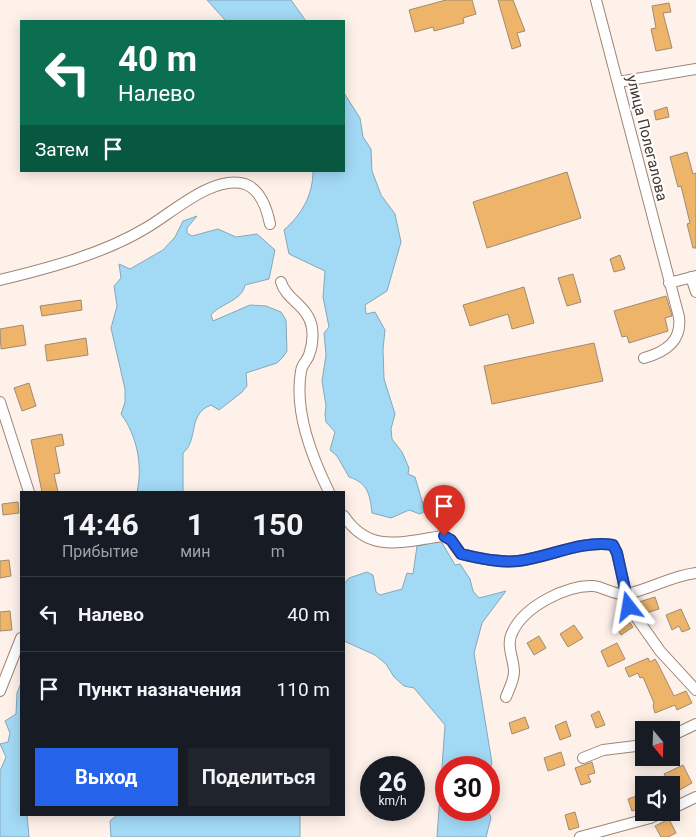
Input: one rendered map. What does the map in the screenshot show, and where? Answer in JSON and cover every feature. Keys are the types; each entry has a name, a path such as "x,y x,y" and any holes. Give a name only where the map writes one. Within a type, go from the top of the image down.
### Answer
{"street":[{"name":"улица Полегалова","path":"596,0 679,317 678,335 666,350 644,358"},
{"path":"618,82 696,69"},
{"path":"0,280 114,244 147,228 191,198 220,186 245,184 254,190 264,202 270,224"},
{"path":"669,283 694,277 696,292"},
{"path":"282,282 286,292 305,311 312,329 309,354 301,372 302,414 313,454 329,491"},
{"path":"0,402 29,491"},
{"path":"345,517 363,537 375,542 387,543 444,536 451,540 461,554 503,562 603,543 613,545 617,553 629,607 660,651 696,690"},
{"path":"506,697 514,671 510,640 513,630 522,618 537,606 578,587 595,586 625,595 680,575 696,573"},
{"path":"0,691 20,641"},
{"path":"680,732 696,724"},
{"path":"583,758 604,750 635,746"},
{"path":"680,804 696,797"},
{"path":"580,837 639,821"}],"water":[{"path":"207,0 291,0 305,20 225,20"},
{"path":"345,95 360,118 363,137 371,149 372,171 381,195 395,214 401,242 387,291 365,305 366,314 375,312 385,330 383,349 384,379 395,414 391,429 392,439 402,452 409,468 408,474 415,477 425,511 420,514 409,510 391,518 372,513 367,490 360,483 349,477 337,456 330,450 335,432 326,422 326,406 322,381 326,355 324,333 329,327 323,297 325,271 289,254 284,230 301,211 309,196 313,172 345,172"},
{"path":"197,216 187,228 187,233 192,236 218,229 236,237 257,234 275,250 269,279 245,285 240,295 211,315 213,321 250,305 266,306 281,312 286,320 287,351 277,363 246,373 247,386 219,410 211,405 199,414 191,441 183,453 183,491 137,491 139,461 135,441 127,422 121,414 125,402 125,389 111,328 117,306 114,286 121,278 119,264 130,269 163,250 175,237 183,221"},
{"path":"441,541 455,565 460,564 470,579 473,591 479,598 506,591 482,623 474,653 491,756 443,756 445,725 414,688 404,686 394,677 386,664 375,655 345,641 345,583 349,578 367,572 373,575 376,592 380,595 402,589 407,573 413,574 417,546"},
{"path":"20,686 20,816 27,816 29,837 0,837 0,771 6,757 0,744 8,742 10,733 5,721 16,714 17,693"},
{"path":"116,816 300,816 300,837 111,837 110,821"},
{"path":"438,821 490,821 486,837 437,837"}],"building":[{"path":"446,0 472,0 476,14 463,18 464,23 434,31 433,27 415,32 409,10"},
{"path":"498,0 513,0 525,31 517,33 521,46 512,49"},
{"path":"669,3 671,12 663,13 672,48 656,51 651,29 656,28 652,6"},
{"path":"667,107 669,117 656,120 654,111"},
{"path":"687,152 693,174 696,173 696,248 693,248 687,224 690,223 681,186 678,187 670,157"},
{"path":"567,172 581,218 487,248 473,202"},
{"path":"620,255 625,269 614,272 610,259"},
{"path":"573,274 581,302 567,306 558,278"},
{"path":"524,287 534,323 512,329 508,314 470,326 463,305"},
{"path":"666,296 672,316 665,318 668,331 629,343 627,336 622,337 614,311"},
{"path":"81,300 82,310 42,316 40,306"},
{"path":"23,325 26,345 1,349 0,329"},
{"path":"86,338 88,355 47,361 45,345"},
{"path":"594,343 603,381 492,404 484,366"},
{"path":"29,383 36,406 22,411 14,388"},
{"path":"62,434 64,445 55,447 60,473 54,474 58,491 42,491 31,440"},
{"path":"18,502 19,513 3,515 2,504"},
{"path":"9,560 11,576 0,578 0,561"},
{"path":"655,597 659,609 643,614 639,602"},
{"path":"681,609 690,629 682,632 679,626 672,630 666,615"},
{"path":"10,611 12,630 0,631 0,612"},
{"path":"625,616 633,627 621,635 614,624"},
{"path":"574,625 583,638 568,647 560,634"},
{"path":"539,636 546,648 534,655 527,643"},
{"path":"617,643 625,659 608,667 601,651"},
{"path":"648,658 650,662 655,659 674,696 686,691 692,703 677,710 675,705 655,713 654,703 643,677 640,678 638,673 629,677 625,668"},
{"path":"599,711 605,725 596,728 591,715"},
{"path":"525,717 529,728 512,734 509,723"},
{"path":"566,721 571,736 560,740 555,726"},
{"path":"561,752 565,765 548,771 544,758"},
{"path":"592,762 595,773 588,775 591,782 581,785 575,768"},
{"path":"683,765 692,783 680,790 680,776 665,776 664,774"},
{"path":"635,796 635,810 632,811 628,799"},
{"path":"575,812 579,827 569,830 565,815"},
{"path":"665,821 670,821 676,833 668,837 661,837 655,826"}],"route":[{"path":"444,536 451,540 461,554 503,562 603,543 613,545 617,553 629,607"}]}
